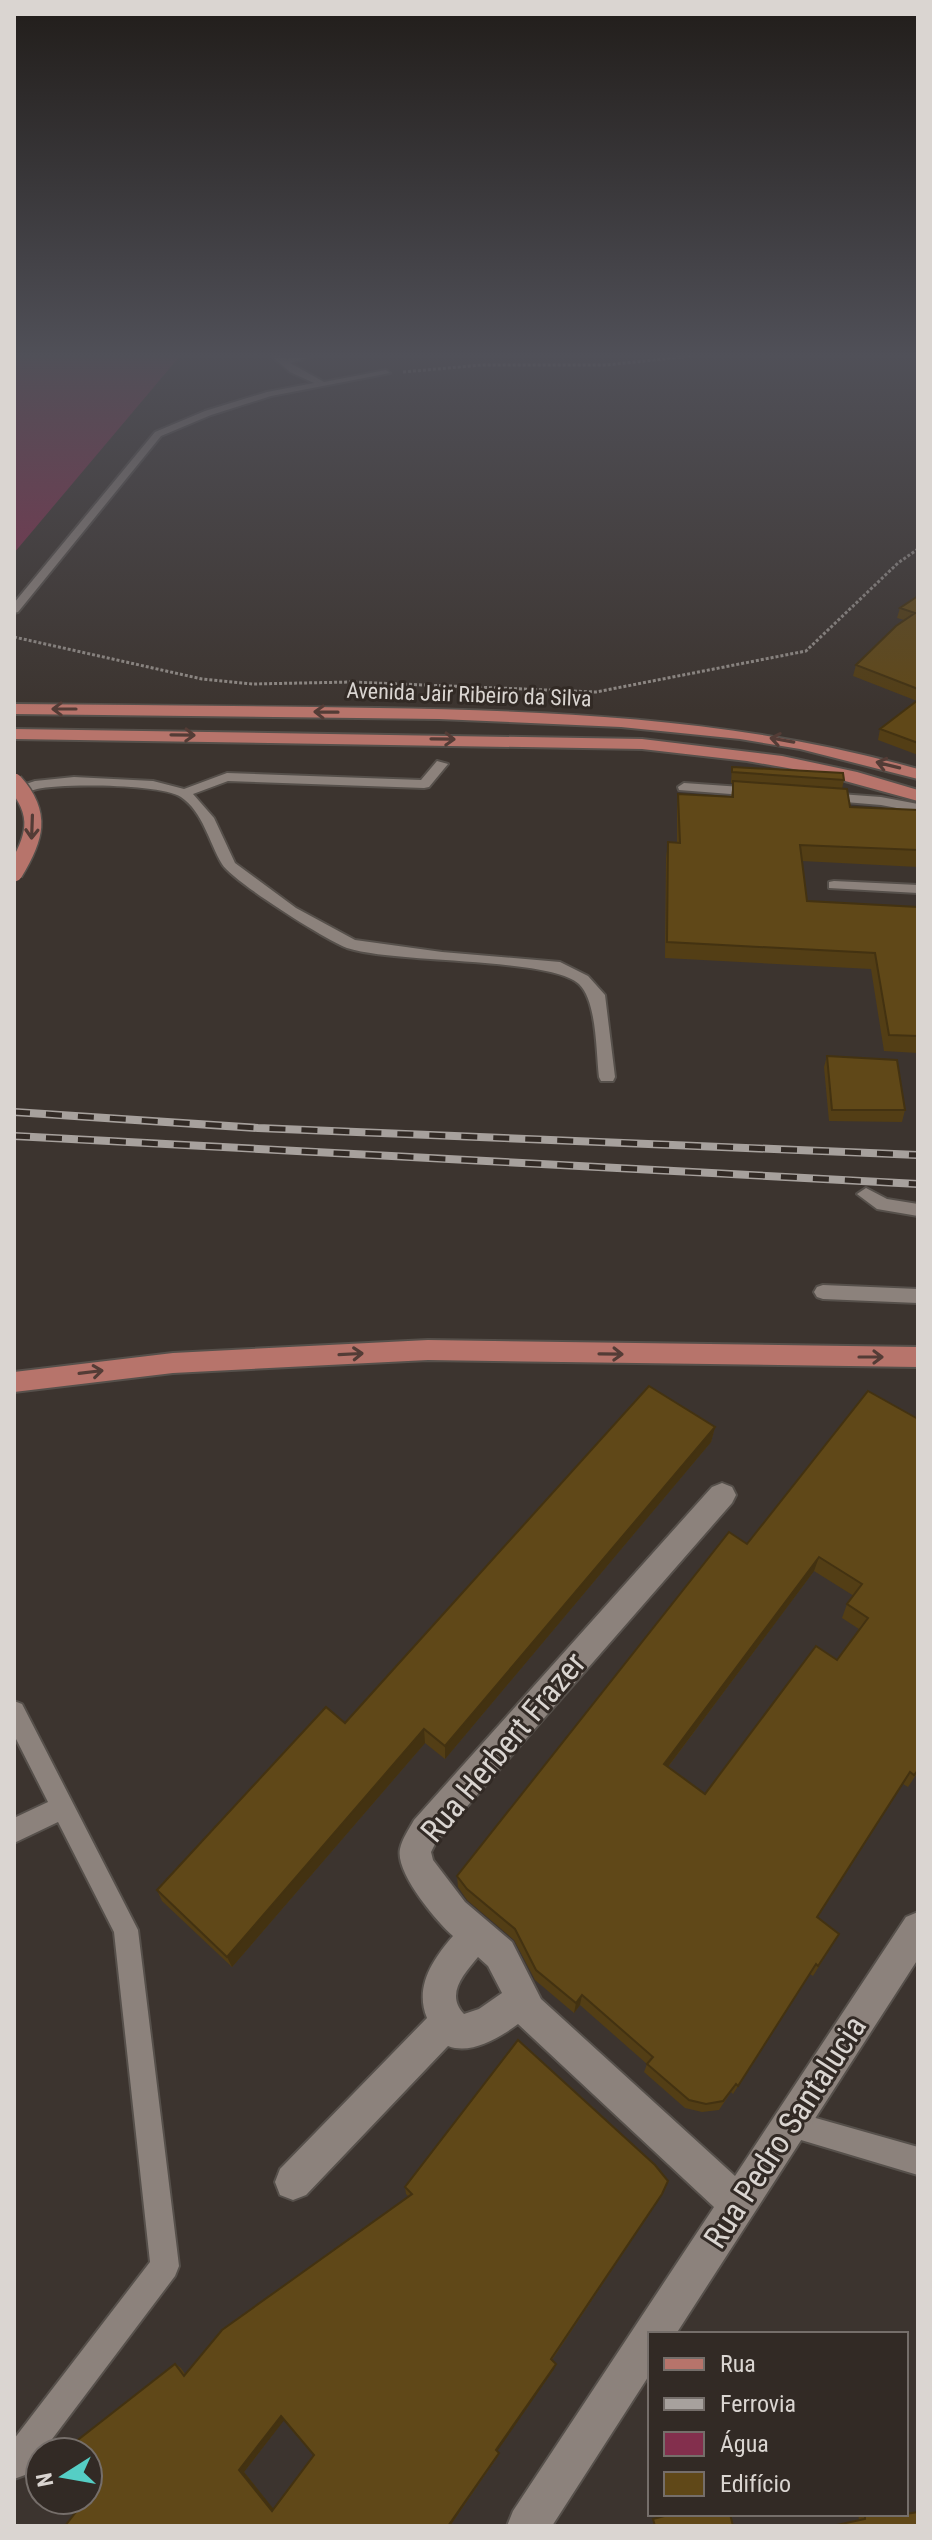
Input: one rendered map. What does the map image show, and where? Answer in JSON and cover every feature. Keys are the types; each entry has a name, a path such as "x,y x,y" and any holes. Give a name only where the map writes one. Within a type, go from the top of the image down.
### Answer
{"main road":[{"name":"Avenida Jair Ribeiro da Silva","path":"14,709 390,713 635,722 724,730 801,743 918,774"},
{"name":"Avenida Jair Ribeiro da Silva","path":"14,734 642,744 719,751 817,768 918,796"},
{"path":"817,768 838,760 858,758"},
{"path":"14,782 25,793 35,818 30,848 14,873"},
{"path":"14,1382 173,1363 428,1350 918,1357"}],"street":[{"name":"Rua Herbert Frazer","path":"722,1495 425,1831 415,1851 418,1868 453,1914 500,1954 529,2011 738,2204"},
{"name":"Rua Pedro Santalucia","path":"655,2332 918,1929"},
{"path":"477,1934 440,1979 441,2012 446,2023 457,2032 470,2032 490,2025 521,1999"},
{"path":"293,2182 446,2023"},
{"name":"Rua Pedro Santalucia","path":"528,2526 648,2342"}],"lane":[{"path":"14,610 125,475"},
{"path":"185,793 227,777 424,784 442,764"},
{"path":"14,793 35,785 74,781 153,785 185,793 207,818 229,865 291,911 351,944 442,957 560,967 583,979 597,995 607,1077"},
{"path":"684,787 773,793"},
{"path":"818,796 881,801 918,808"},
{"path":"834,885 918,889"},
{"path":"866,1194 883,1205 918,1210"},
{"path":"823,1292 918,1296"},
{"path":"14,1712 126,1930 165,2266 14,2464"},
{"path":"14,1831 63,1807"},
{"path":"791,2124 918,2161"}],"path":[{"path":"14,637 202,679 253,684 351,682 596,692 806,651 898,563 918,549"}],"water":[{"path":"14,475 80,475 14,553"}],"building":[{"path":"918,596 918,689 856,665 896,626 915,613 900,608"},
{"path":"918,700 918,743 880,729"},
{"path":"732,767 843,773 844,780 732,772"},
{"path":"733,781 847,789 850,807 918,810 918,850 800,845 807,901 918,907 918,1036 889,1035 875,953 667,942 668,842 680,843 678,794 733,797"},
{"path":"827,1056 897,1060 905,1110 832,1110"},
{"path":"649,1386 715,1427 445,1746 424,1729 227,1957 157,1890 326,1707 345,1723"},
{"path":"868,1391 918,1419 918,1770 914,1775 910,1772 817,1917 839,1934 818,1966 816,1964 738,2086 736,2084 723,2101 706,2104 689,2100 647,2064 653,2057 582,1995 576,2003 536,1970 515,1929 467,1889 457,1876 729,1532 747,1544","holes":["819,1557 862,1584 847,1604 868,1618 837,1660 816,1646 705,1794 664,1764"]},
{"path":"518,2040 655,2165 668,2181 551,2359 556,2364 448,2526 65,2526 73,2516 104,2516 104,2436 83,2436 175,2364 184,2376 222,2330 412,2194 405,2187","holes":["281,2416 314,2455 272,2511 239,2470"]},
{"path":"918,2512 918,2526 832,2526 865,2519 865,2516"},
{"path":"664,2516 730,2516 733,2526 655,2526 653,2519"}],"railway":[{"path":"14,1112 258,1128 918,1155"},
{"path":"14,1136 918,1184"}]}
